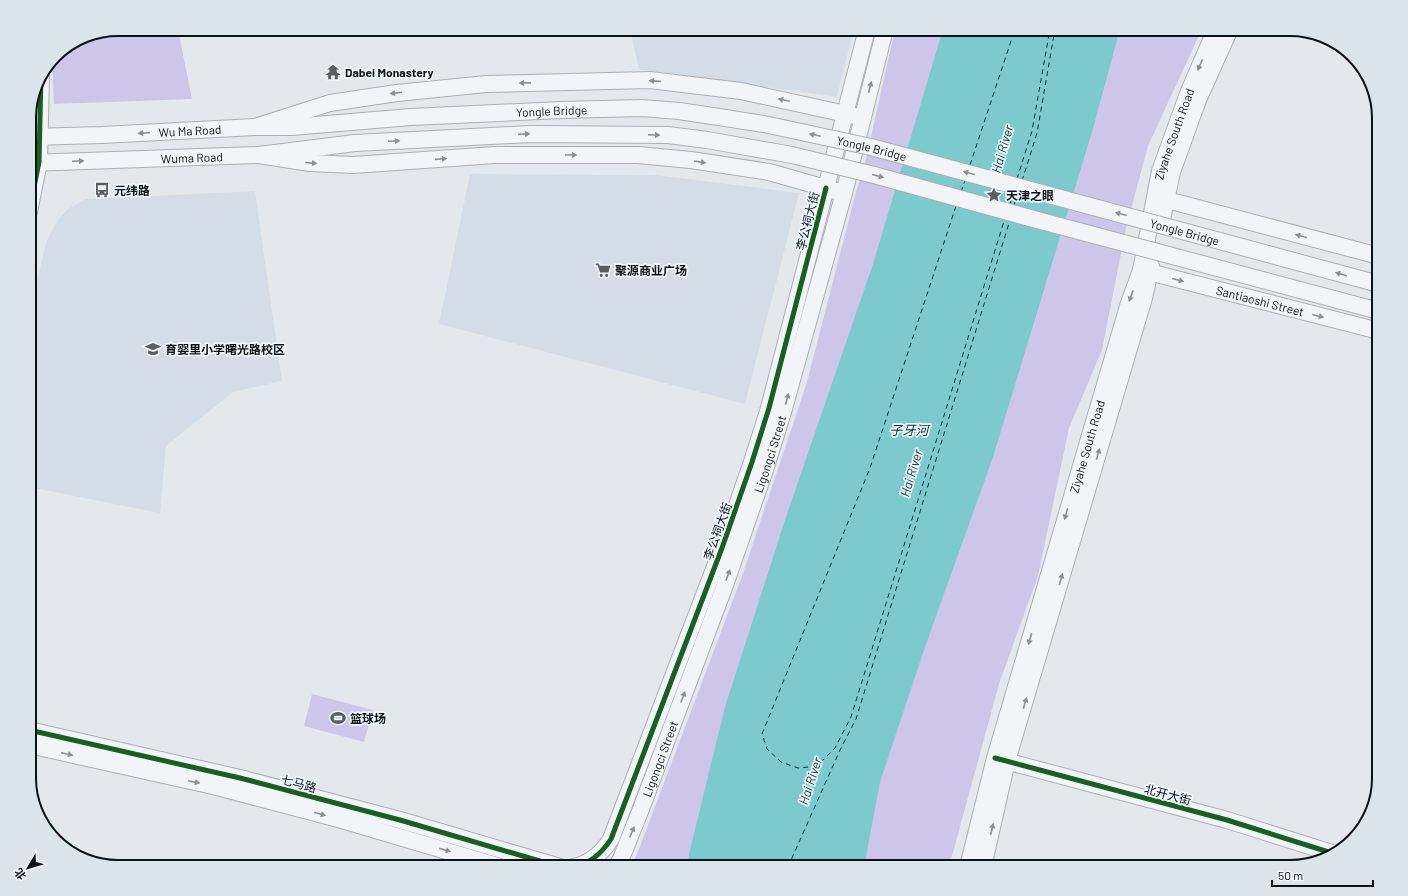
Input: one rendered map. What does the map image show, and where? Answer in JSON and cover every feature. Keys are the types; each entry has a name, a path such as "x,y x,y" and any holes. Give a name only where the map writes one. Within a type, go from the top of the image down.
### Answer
{"main road":[{"name":"李公祠大街","path":"590,860 598,856 611,839 732,520 769,408 865,36"},
{"name":"Ligongci Street","path":"620,860 641,809 727,578 784,412 844,193 883,36"},
{"name":"Ziyahe South Road","path":"1161,198 1160,171 1189,91 1213,36"},
{"name":"Ziyahe South Road","path":"970,860 1001,759 1126,310 1145,271 1161,198 1198,100 1227,36"},
{"path":"256,126 330,103 397,93 486,84 556,82 658,81 740,91 863,118"},
{"name":"Yongle Bridge","path":"350,122 434,116 642,108 679,111 764,124 871,147 1372,282"},
{"name":"Wu Ma Road","path":"36,133 102,135 256,126 292,127 350,122"},
{"name":"Yongle Bridge","path":"355,143 539,134 668,135 707,140 792,155 874,175 1372,309"},
{"name":"Wuma Road","path":"36,162 259,155 355,143"},
{"path":"259,155 310,163 353,165 495,155 638,155 691,160 768,172 844,193"},
{"path":"1161,198 1372,254"},
{"name":"Santiaoshi Street","path":"1145,271 1372,329"},
{"name":"七马路","path":"36,732 270,786 400,820 536,860"},
{"name":"七马路","path":"36,747 213,786 342,820 477,860"},
{"name":"Ziyahe South Road","path":"984,860 1001,759"},
{"name":"北开大街","path":"1001,759 1227,820 1326,851"}],"shaded area":[{"path":"179,36 192,99 54,104 52,69 64,56 77,47 92,40 108,37"},
{"path":"632,36 852,36 837,97 639,69"},
{"name":"子牙河","path":"893,36 1199,36 1148,146 1126,228 1102,350 1069,428 1038,576 999,684 951,860 634,860 742,576 807,382 856,192 866,159"},
{"path":"470,174 656,175 799,193 745,404 439,324"},
{"name":"育婴里小学曙光路校区","path":"255,191 282,381 233,392 166,446 160,513 36,488 36,286 46,242 56,222 68,209 86,199"},
{"name":"篮球场","path":"312,694 373,710 364,742 304,726"}],"water":[{"name":"子牙河","path":"941,36 1118,36 1092,132 993,457 925,647 880,782 865,860 688,860 725,707 785,520 873,264"}],"ferry route":[{"path":"970,165 1013,36"},
{"path":"1017,179 1032,131 1049,36"},
{"path":"1022,181 1037,133 1054,36"},
{"path":"961,192 965,180"},
{"path":"1010,204 1013,194"},
{"path":"1014,205 1017,195"},
{"path":"956,206 870,468 762,734 767,749 781,762 798,768 809,767 823,760 835,748 851,717 1005,218"},
{"path":"791,860 840,750 856,719 1010,220"}],"cycle path":[{"path":"36,177 39,162 41,92"},
{"path":"591,860 604,849 611,839 722,548 769,408 826,188"},
{"path":"36,732 240,778 400,820 536,860"},
{"path":"995,758 1227,820 1326,851"}],"place":[{"name":"Dabei Monastery","path":"333,72"},
{"name":"元纬路","path":"102,190"},
{"name":"天津之眼","path":"994,195"},
{"name":"聚源商业广场","path":"603,270"},
{"name":"育婴里小学曙光路校区","path":"153,349"},
{"name":"篮球场","path":"338,718"}],"water label":[{"name":"Hai River","path":"1002,149"},
{"name":"Hai River","path":"911,473"},
{"name":"Hai River","path":"810,781"}]}
